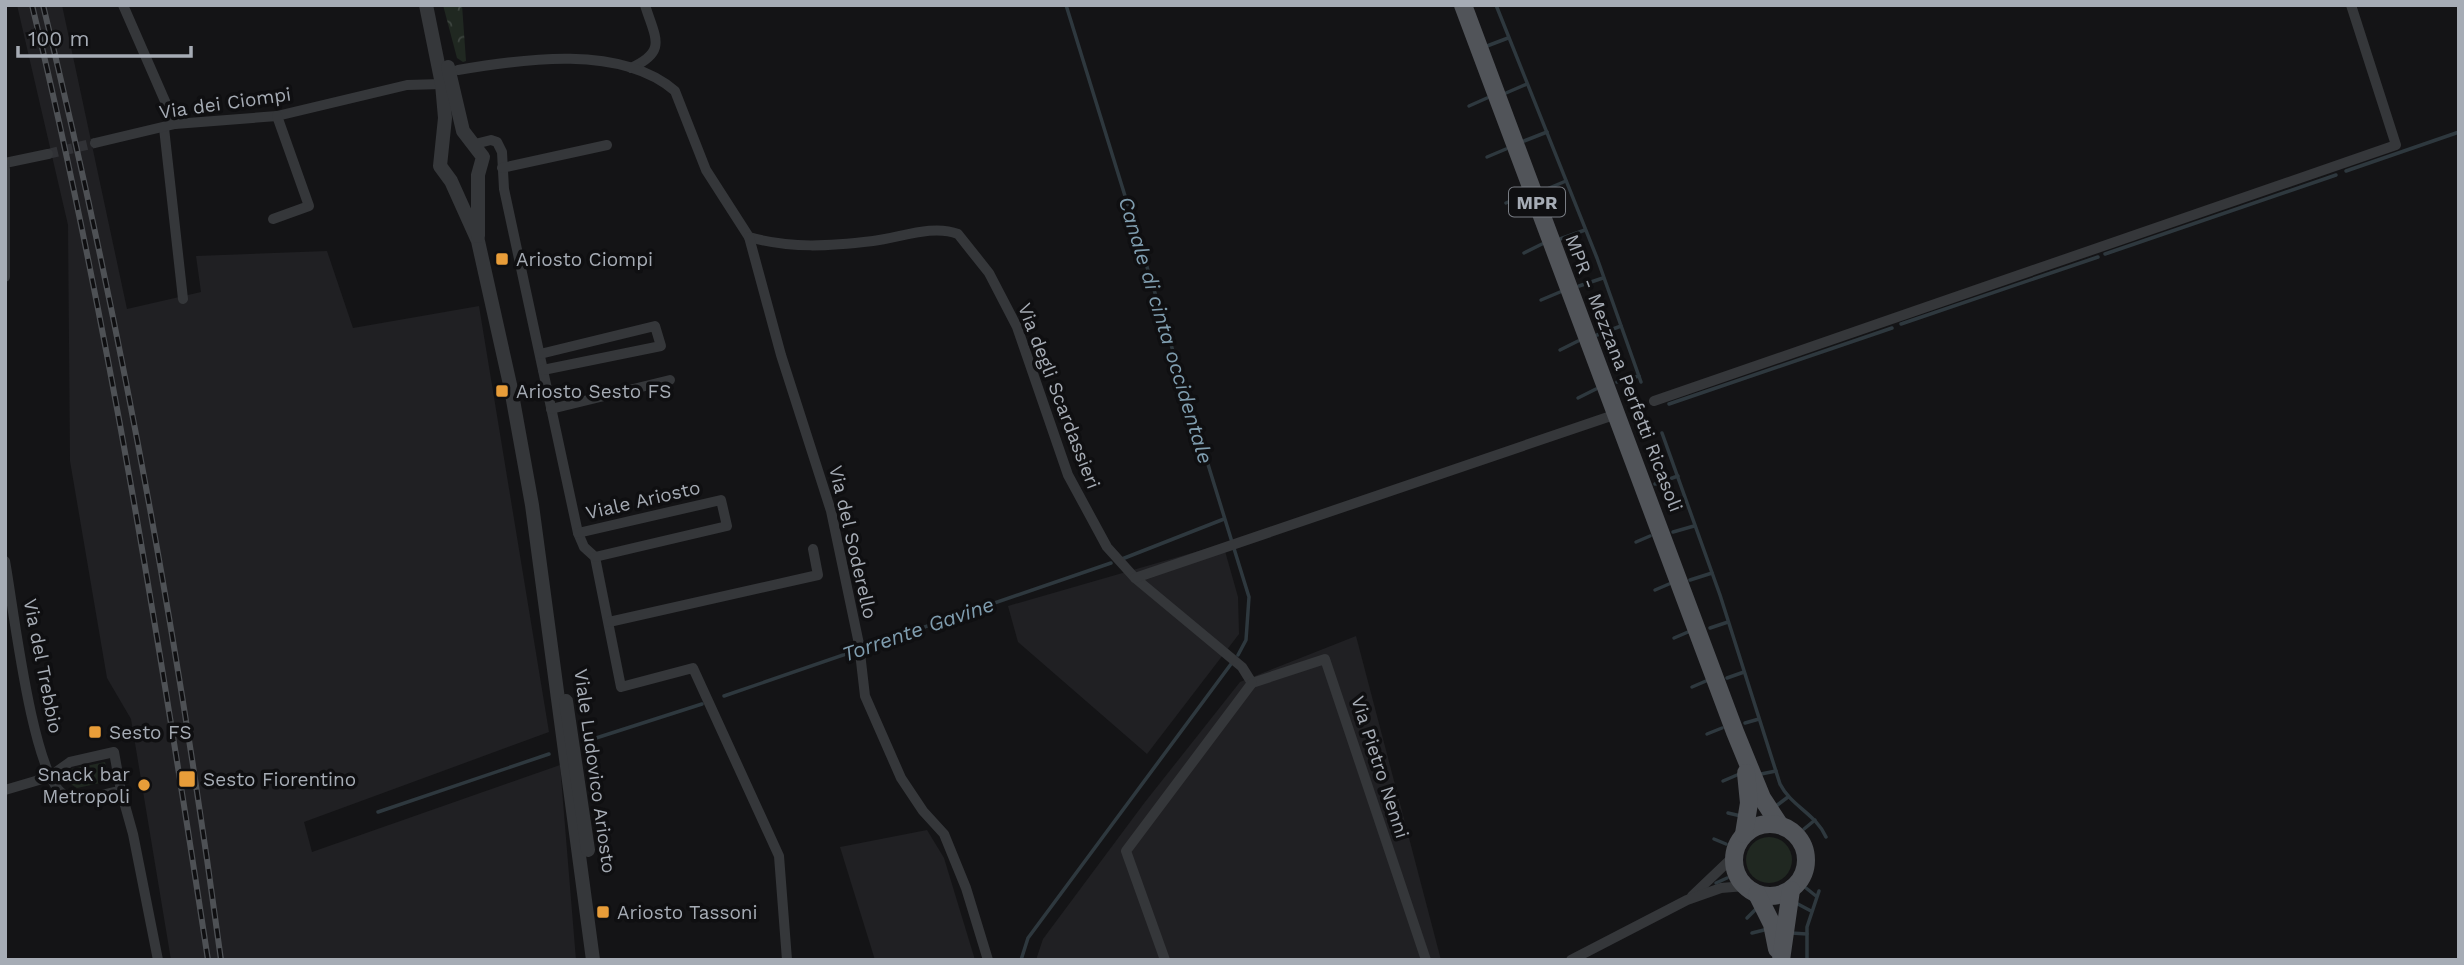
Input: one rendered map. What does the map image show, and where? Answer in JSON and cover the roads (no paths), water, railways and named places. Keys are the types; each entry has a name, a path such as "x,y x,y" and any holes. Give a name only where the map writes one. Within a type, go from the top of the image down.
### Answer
{"main road":[{"name":"MPR - Mezzana Perfetti Ricasoli","path":"1463,5 1744,756 1762,798 1779,824"},
{"name":"MPR - Mezzana Perfetti Ricasoli","path":"1744,756 1749,803 1744,834"},
{"path":"1760,824 1779,824 1796,834 1805,850 1806,869 1791,890 1780,960 1772,925 1734,867 1734,856 1744,834 1760,824"},
{"path":"1751,890 1778,895 1791,890"}],"street":[{"path":"123,5 169,126 183,299"},
{"name":"Viale Ludovico Ariosto","path":"426,5 450,76 441,170 452,181 478,241 514,409 579,778 594,903 593,960"},
{"name":"Viale Ludovico Ariosto","path":"436,5 458,116 463,131 483,158 478,175 478,241"},
{"path":"631,68 649,60 657,44 645,5"},
{"path":"1654,401 2396,145 2351,5"},
{"name":"Via dei Ciompi","path":"95,143 169,126 277,116 500,63 565,58 631,68"},
{"path":"631,68 664,81 675,90 706,170 749,237"},
{"path":"273,219 308,208 309,201 277,116"},
{"path":"441,151 452,141 459,139 474,144 491,140 497,142 502,152 502,168 578,533 584,547 595,557 621,687 693,668 779,856 787,960"},
{"path":"502,168 607,145"},
{"path":"5,163 48,154"},
{"path":"5,169 5,277"},
{"path":"452,181 464,183 478,175"},
{"name":"Via degli Scardassieri","path":"749,237 800,248 874,241 936,230 958,234 989,273 1017,327 1037,381 1047,421 1082,505 1107,547 1135,578 1242,667 1252,683"},
{"name":"Via del Soderello","path":"749,237 781,355 831,511 859,644 865,696 901,778 923,811 944,834 966,888 988,960"},
{"path":"540,355 655,326 660,346 543,370"},
{"path":"551,409 670,380"},
{"path":"1135,578 1608,418"},
{"name":"Viale Ariosto","path":"578,533 721,500 727,526 595,557"},
{"path":"609,622 818,575 813,549"},
{"name":"Via del Trebbio","path":"5,561 35,729 49,777"},
{"name":"Via Pietro Nenni","path":"1252,683 1325,659 1426,960"},
{"path":"1165,960 1126,851 1252,683"},
{"path":"5,790 49,777 70,762 114,752 121,791 134,834 158,960"},
{"path":"49,777 62,793 71,798 121,791"},
{"path":"1687,900 1734,856"},
{"path":"1571,960 1687,900 1721,888 1751,890"}],"waterway":[{"name":"Canale di cinta occidentale","path":"1066,5 1249,597 1246,640 1238,655"},
{"path":"1496,5 1597,258 1641,382"},
{"path":"1487,46 1508,38"},
{"path":"1506,93 1527,84"},
{"path":"1469,106 1487,98"},
{"path":"1524,141 1547,132"},
{"path":"2346,171 2459,132"},
{"path":"1487,157 1506,149"},
{"path":"2105,254 2336,175"},
{"path":"1542,191 1566,181"},
{"path":"1506,203 1524,195"},
{"path":"1560,239 1585,230"},
{"path":"1524,253 1542,244"},
{"path":"1901,324 2098,257"},
{"path":"1579,286 1603,278"},
{"path":"1541,300 1560,292"},
{"path":"1597,335 1621,326"},
{"path":"1669,404 1892,328"},
{"path":"1560,350 1578,341"},
{"path":"1617,382 1639,376"},
{"path":"1578,398 1596,389"},
{"path":"1662,433 1720,595 1780,784 1790,798 1816,822 1826,837"},
{"path":"1655,484 1678,476"},
{"name":"Torrente Gavine","path":"1122,559 1224,519"},
{"path":"1673,532 1694,526"},
{"path":"1636,542 1650,536"},
{"name":"Torrente Gavine","path":"724,696 1111,563"},
{"path":"1690,580 1712,573"},
{"path":"1655,590 1669,584"},
{"path":"1710,628 1728,622"},
{"path":"1674,638 1688,632"},
{"name":"Canale di cinta occidentale","path":"1021,960 1028,938 1231,664"},
{"path":"1727,678 1744,672"},
{"path":"1692,687 1706,681"},
{"name":"Torrente Gavine","path":"593,739 702,704"},
{"path":"1745,723 1759,719"},
{"path":"1707,734 1722,728"},
{"name":"Torrente Gavine","path":"378,812 549,754"},
{"path":"1761,774 1776,771"},
{"path":"1723,781 1737,775"},
{"path":"1776,806 1788,797"},
{"path":"1728,813 1741,816"},
{"path":"1804,829 1815,820"},
{"path":"1714,839 1726,844"},
{"path":"1716,883 1727,878"},
{"path":"1806,888 1816,896"},
{"path":"1807,960 1807,927 1819,891"},
{"path":"1796,903 1811,911"},
{"path":"1747,918 1756,909"},
{"path":"1752,933 1764,930"},
{"path":"1791,933 1807,934"}],"tunnel":[{"path":"48,154 95,143"}],"railway":[{"path":"32,5 85,242 108,361 151,600 208,960"},
{"path":"43,5 97,242 145,480 186,720 221,960"}],"place":[{"name":"Ariosto Ciompi","path":"502,259"},
{"name":"Ariosto Sesto FS","path":"502,391"},
{"name":"Sesto FS","path":"95,732"},
{"name":"Sesto Fiorentino","path":"187,779"},
{"name":"Snack bar Metropoli","path":"144,785"},
{"name":"Ariosto Tassoni","path":"603,912"}]}
